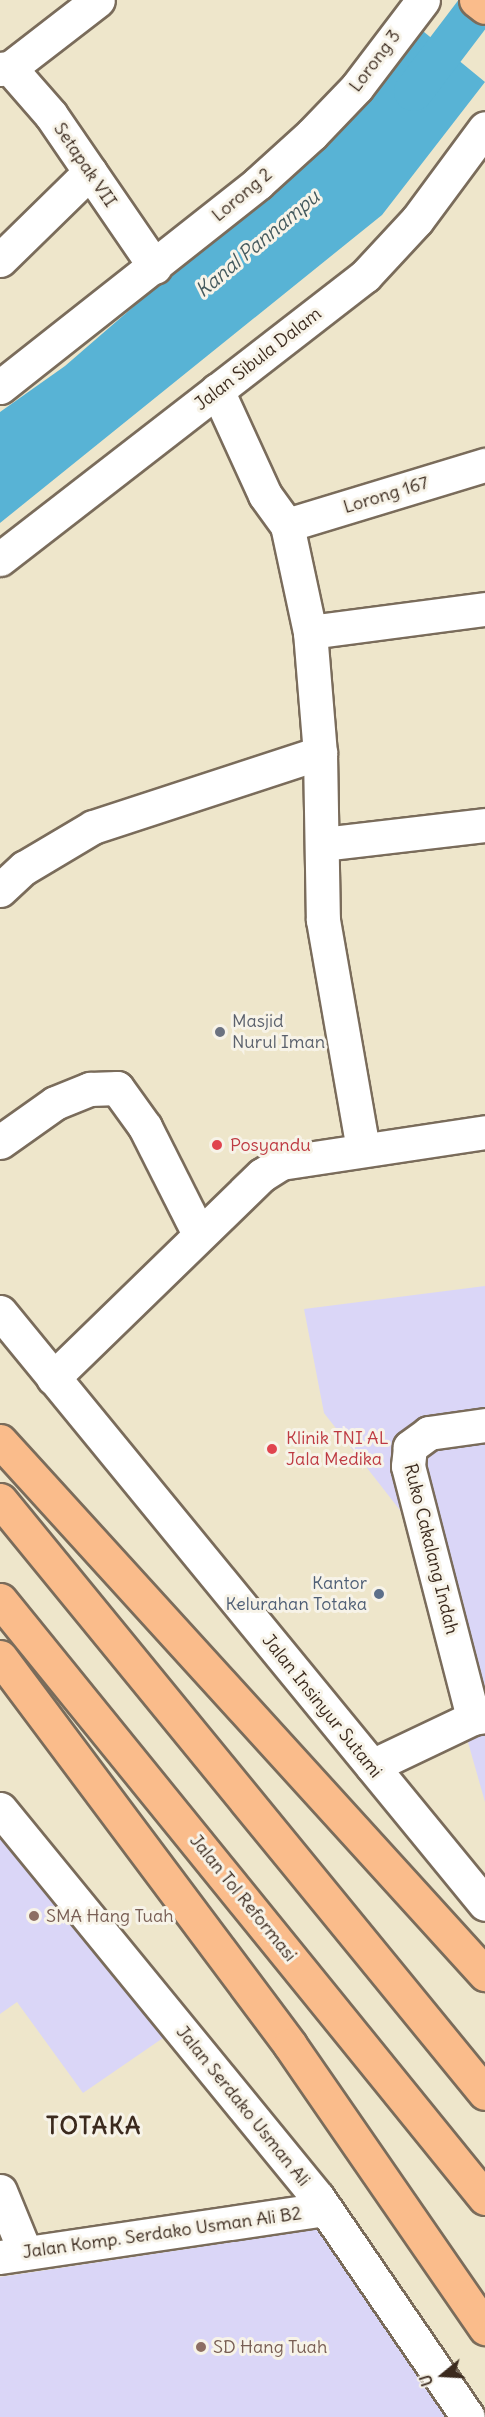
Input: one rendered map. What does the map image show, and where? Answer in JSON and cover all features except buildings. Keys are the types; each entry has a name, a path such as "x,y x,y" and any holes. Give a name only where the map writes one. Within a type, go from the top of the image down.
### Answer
{"main road":[{"path":"476,0 485,7"},
{"path":"0,1441 485,1974"},
{"path":"0,1500 485,2093"},
{"name":"Jalan Tol Reformasi","path":"0,1600 485,2198"},
{"path":"0,1657 290,2045 485,2328"}],"street":[{"path":"5,68 98,0"},
{"name":"Lorong 3","path":"327,120 423,0"},
{"name":"Setapak VII","path":"5,68 90,171 155,267"},
{"name":"Lorong 2","path":"0,387 155,267 327,120"},
{"name":"Jalan Sibula Dalam","path":"0,559 365,276 417,220 485,128"},
{"path":"0,260 90,171"},
{"path":"217,390 265,495 287,525 310,632 320,753 323,920 363,1150"},
{"name":"Lorong 167","path":"287,525 485,465"},
{"path":"310,632 485,609"},
{"path":"0,890 24,868 93,827 320,753"},
{"path":"323,844 485,825"},
{"path":"0,1142 56,1103 90,1089 117,1088 144,1127 199,1234"},
{"path":"53,1378 199,1234 281,1163 485,1132"},
{"name":"Jalan Insinyur Sutami","path":"0,1312 485,1904"},
{"name":"Ruko Cakalang Indah","path":"479,1717 408,1466 410,1447 429,1433 485,1425"},
{"path":"372,1766 479,1717"},
{"name":"Jalan Serdako Usman Ali","path":"0,1809 325,2209 468,2417"},
{"path":"0,2191 13,2254"},
{"name":"Jalan Komp. Serdako Usman Ali B2","path":"13,2254 325,2209"}],"shaded area":[{"path":"485,1286 485,1802 403,1514 324,1413 304,1309"},
{"name":"SMA Hang Tuah","path":"0,1831 163,2038 83,2093 17,2002 0,2014"},
{"name":"SD Hang Tuah","path":"319,2229 452,2417 0,2417 0,2277"}],"water":[{"path":"418,27 485,82 382,215 0,523 0,412 65,366 267,191"}],"waterway":[{"name":"Kanal Pannampu","path":"413,91 482,0"}],"place":[{"name":"Masjid Nurul Iman","path":"220,1032"},
{"name":"Posyandu","path":"217,1145"},
{"name":"Klinik TNI AL Jala Medika","path":"272,1449"},
{"name":"Kantor Kelurahan Totaka","path":"379,1594"},
{"name":"SMA Hang Tuah","path":"34,1916"},
{"name":"SD Hang Tuah","path":"201,2347"}],"district":[{"name":"TOTAKA","path":"94,2126"}]}
